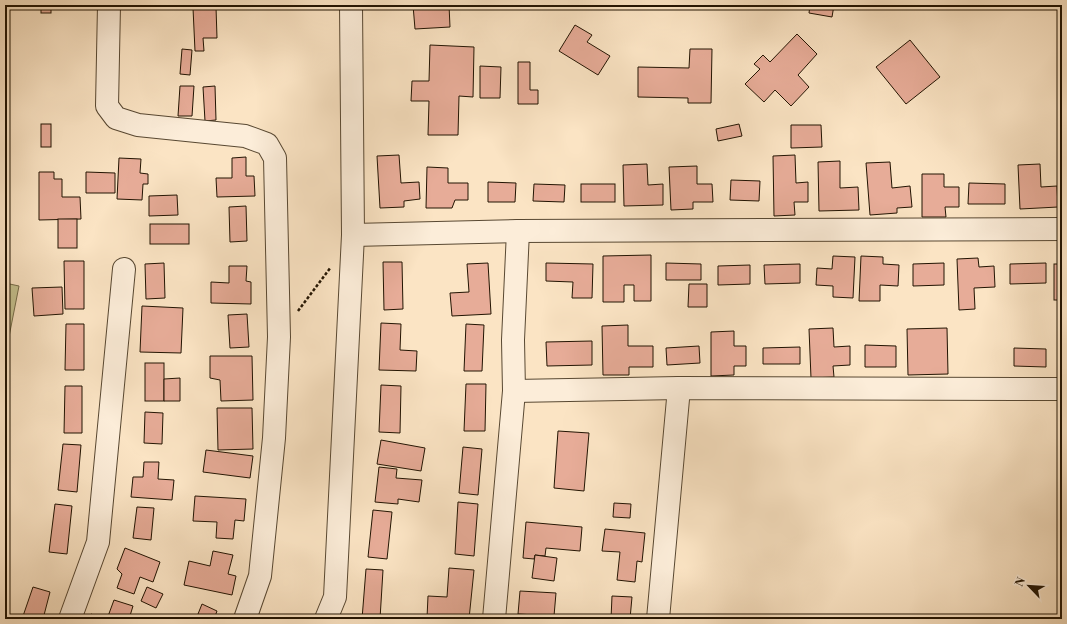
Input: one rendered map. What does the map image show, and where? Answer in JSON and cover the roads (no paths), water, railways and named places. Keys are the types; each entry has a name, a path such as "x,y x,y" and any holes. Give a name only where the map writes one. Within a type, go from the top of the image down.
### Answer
{"street":[{"path":"108,5 107,106 116,118 138,125 245,136 267,144 275,158 279,337 274,438 260,576 245,619"},
{"path":"326,619 334,597 353,235 351,5"},
{"path":"353,235 518,231 1062,229"},
{"path":"494,619 514,391 513,340 518,231"},
{"path":"70,619 98,542 124,269"},
{"path":"514,391 679,388 1062,389"},
{"path":"658,619 679,388"}]}
